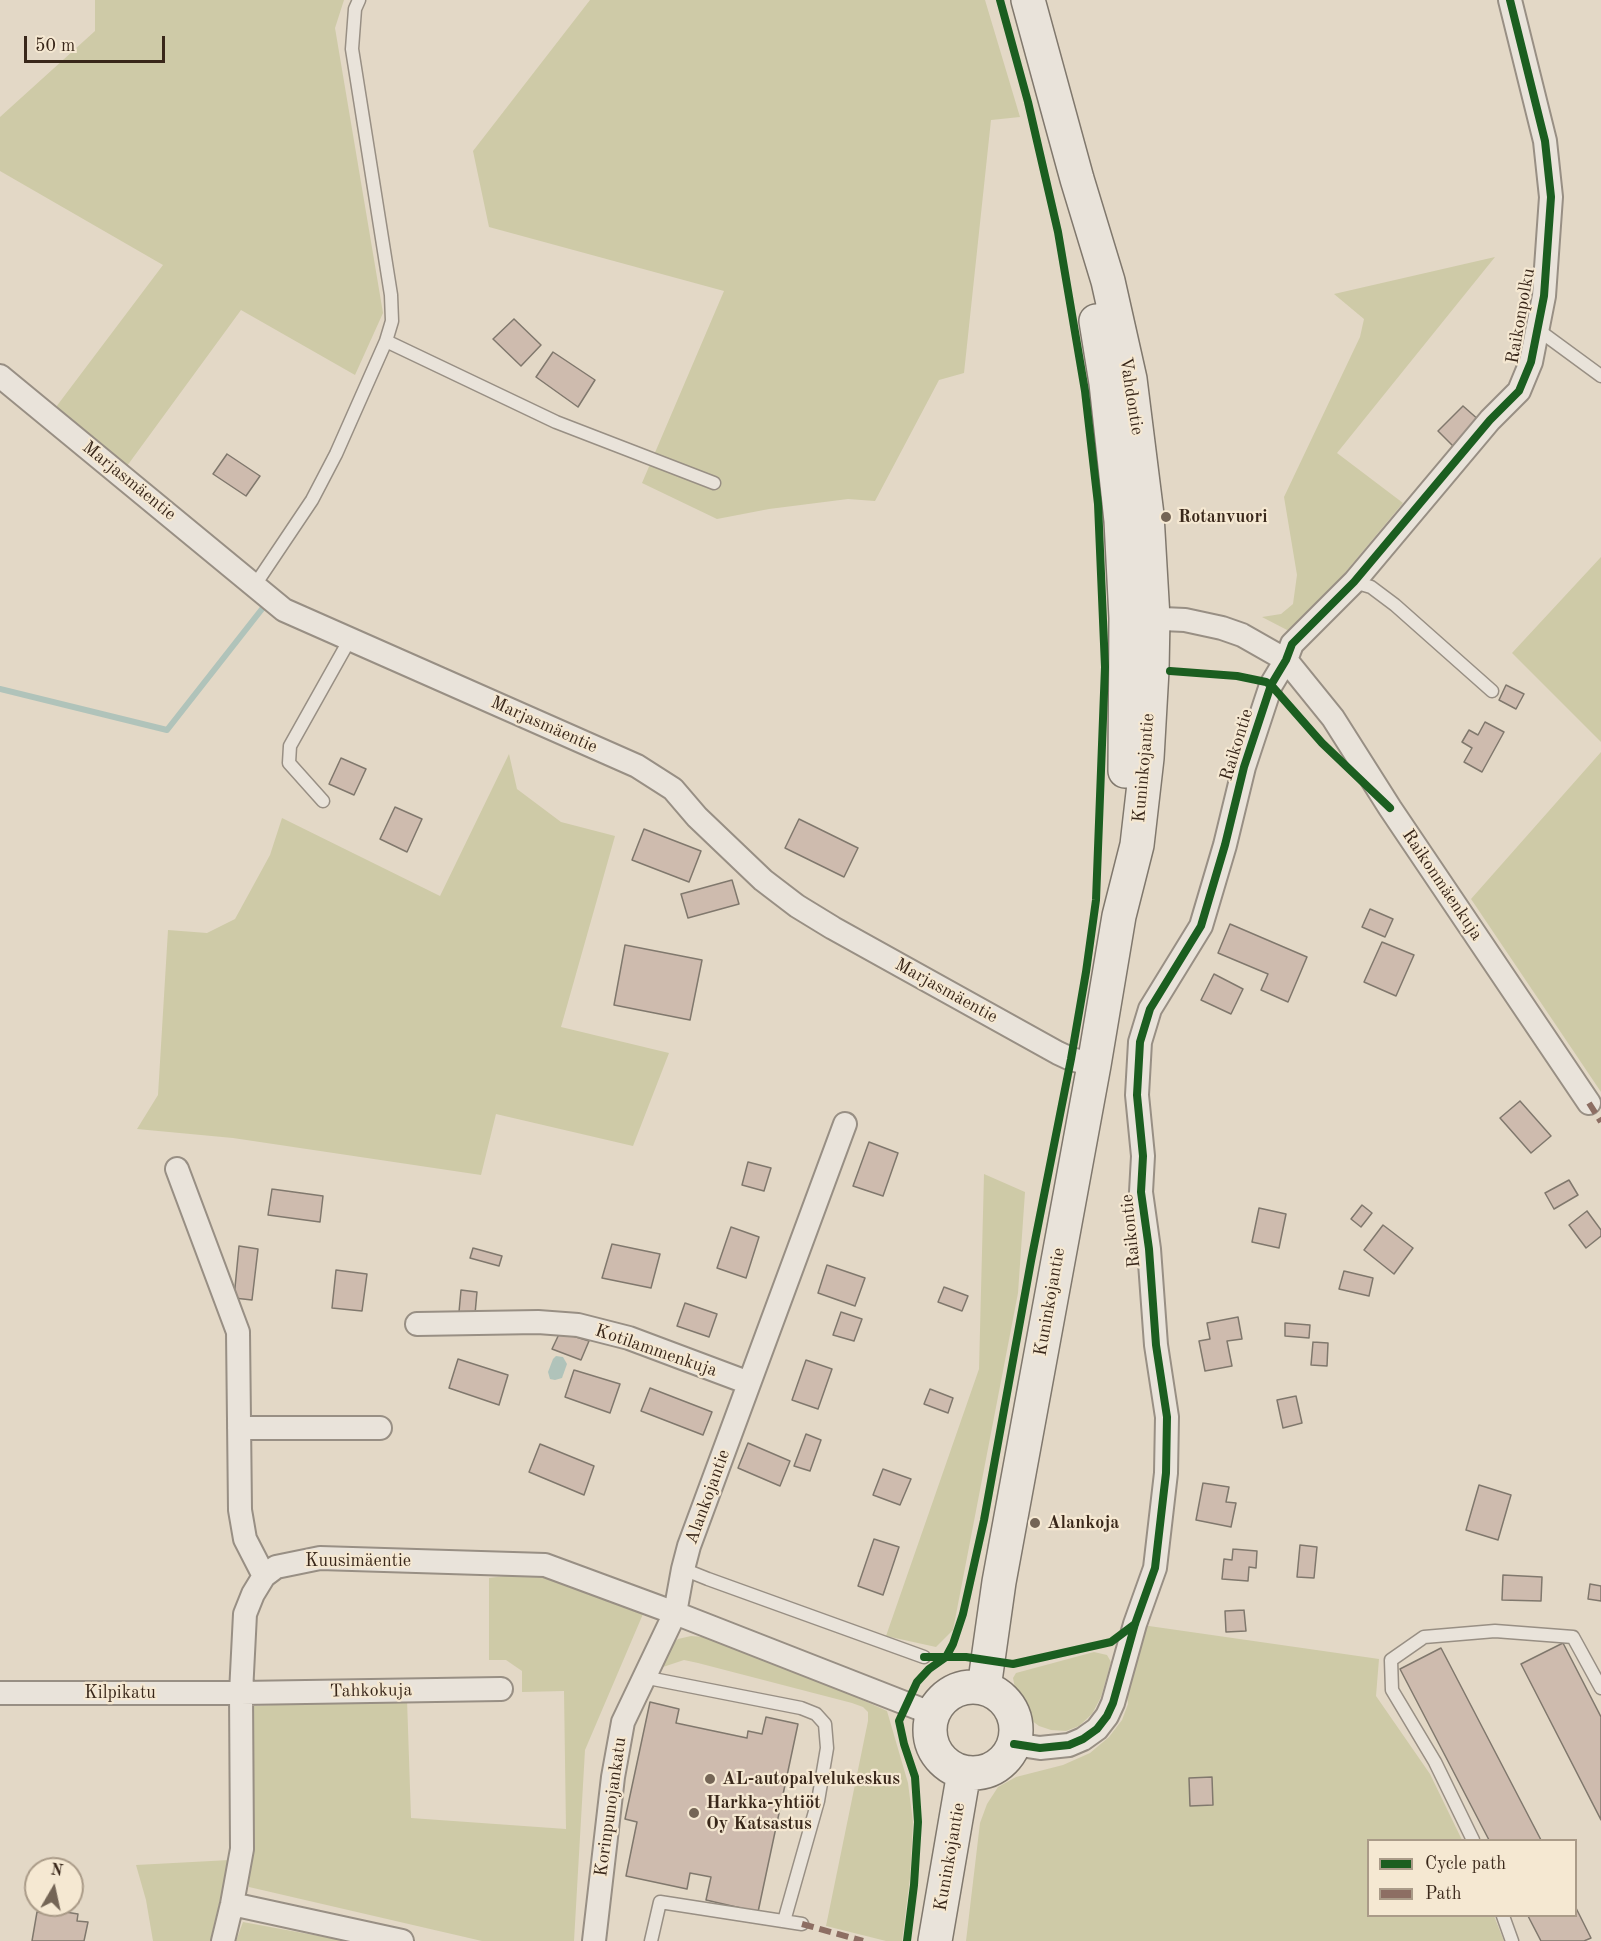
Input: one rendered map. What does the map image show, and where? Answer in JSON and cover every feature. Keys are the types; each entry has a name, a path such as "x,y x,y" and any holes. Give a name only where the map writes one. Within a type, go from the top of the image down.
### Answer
{"main road":[{"name":"Vahdontie","path":"1028,0 1077,179 1108,403 1121,521 1139,618"},
{"name":"Kuninkojantie","path":"984,1689 999,1582 1094,1065 1119,916 1137,844 1147,758 1139,618"},
{"path":"972,1687 984,1689 997,1694 1014,1716 1016,1730 1014,1744 1008,1755 989,1771 964,1772 950,1767 939,1757 932,1743 930,1729 933,1714 939,1703 959,1689 972,1687"},
{"name":"Kuninkojantie","path":"935,1941 964,1772"}],"street":[{"name":"Raikonpolku","path":"1286,660 1292,644 1354,582 1490,420 1519,392 1531,362 1544,296 1551,197 1545,141 1510,0"},
{"name":"Marjasmäentie","path":"0,375 284,610 637,766 673,789 697,817 763,880 797,906 1058,1053 1094,1065"},
{"name":"Raikonmäenkuja","path":"1139,618 1185,620 1222,628 1242,635 1286,660 1333,718 1390,808 1588,1103"},
{"name":"Raikontie","path":"1014,1744 1040,1748 1069,1744 1083,1739 1097,1729 1113,1703 1135,1624 1155,1568 1166,1473 1167,1417 1156,1345 1149,1249 1141,1192 1143,1156 1137,1095 1140,1042 1150,1009 1201,926 1225,845 1244,767 1271,686 1286,660"},
{"name":"Alankojantie","path":"675,1613 682,1569 845,1124"},
{"path":"177,1169 238,1332 240,1509 245,1539 264,1576 245,1614 241,1693 242,1849 223,1941"},
{"name":"Kotilammenkuja","path":"417,1324 538,1322 578,1325 629,1338 749,1383"},
{"path":"239,1428 380,1428"},
{"name":"Kuusimäentie","path":"264,1576 276,1567 320,1558 545,1565 675,1613"},
{"path":"675,1613 933,1714"},
{"name":"Korinpunojankatu","path":"594,1941 613,1777 623,1722 675,1613"},
{"name":"Tahkokuja","path":"241,1693 501,1689"},
{"name":"Kilpikatu","path":"0,1693 241,1693"},
{"path":"232,1904 402,1941"}],"lane":[{"path":"255,585 312,500 336,454 386,341 392,321 391,295 352,49 355,9 359,0"},
{"path":"1537,329 1601,376"},
{"path":"386,341 556,422 714,483"},
{"path":"1354,582 1371,587 1395,604 1492,691"},
{"path":"323,801 289,763 290,746 350,639"},
{"path":"682,1569 924,1657"},
{"path":"1473,1839 1435,1762 1392,1690 1391,1660 1424,1637 1494,1631 1573,1637 1601,1688"},
{"path":"644,1677 801,1707 816,1714 825,1724 827,1748 818,1801 784,1921"},
{"path":"651,1941 660,1902 802,1924"},
{"path":"1503,1917 1512,1941"}],"shaded area":[{"path":"95,0 344,0 335,28 383,313 355,375 241,310 127,466 56,407 163,265 0,171 0,117 95,31"},
{"path":"590,0 985,0 1020,117 991,120 964,373 939,380 875,501 848,499 769,509 717,519 642,483 724,291 489,227 473,151"},
{"path":"1495,257 1337,453 1403,503 1303,623 1289,631 1262,617 1281,614 1293,604 1297,575 1284,497 1360,337 1364,319 1334,294"},
{"path":"1601,557 1601,742 1512,653"},
{"path":"1601,752 1601,1092 1471,899"},
{"path":"509,754 517,789 561,822 615,836 561,1027 669,1053 633,1146 496,1114 481,1175 233,1138 137,1129 158,1095 168,930 207,933 235,919 270,855 282,818 440,896"},
{"path":"984,1174 1025,1192 1018,1293 953,1630 936,1647 886,1636 979,1369"},
{"path":"556,1356 563,1357 567,1364 562,1378 555,1380 550,1379 548,1372"},
{"path":"544,1571 643,1614 585,1750 574,1941 482,1941 249,1887 251,1706 407,1699 411,1818 566,1829 564,1691 522,1692 522,1671 506,1660 489,1660 489,1578"},
{"path":"1135,1624 1379,1659 1376,1696 1430,1774 1462,1839 1367,1839 1367,1917 1494,1917 1504,1941 966,1941 980,1823 987,1804 998,1787 1016,1777 1063,1765 1090,1753 1109,1737 1122,1720 1128,1704 1123,1662"},
{"path":"691,1636 703,1637 794,1669 887,1711 908,1783 913,1822 910,1878 902,1941 886,1941 826,1926 868,1712 863,1707 852,1703 698,1663 684,1660 663,1667 667,1649 678,1639"},
{"path":"1094,1652 1107,1655 1111,1662 1101,1697 1092,1714 1079,1726 1066,1731 1039,1726 1027,1717 1017,1699 1013,1678 1016,1673"},
{"path":"230,1860 210,1941 153,1941 146,1900 136,1865"},
{"path":"243,1922 346,1941 236,1941"}],"building":[{"path":"514,319 541,345 521,366 493,339"},
{"path":"553,352 595,380 578,407 536,377"},
{"path":"1463,406 1480,421 1454,447 1438,431"},
{"path":"227,454 260,476 246,496 213,474"},
{"path":"1506,685 1524,694 1516,709 1499,700"},
{"path":"1485,722 1504,732 1482,772 1464,762 1472,748 1462,742 1469,730 1478,735"},
{"path":"341,758 366,769 354,795 329,784"},
{"path":"395,807 422,819 407,852 380,839"},
{"path":"799,819 858,848 844,877 785,848"},
{"path":"644,829 701,851 689,882 632,860"},
{"path":"732,880 739,904 688,918 681,894"},
{"path":"1370,909 1393,919 1385,937 1362,927"},
{"path":"1230,924 1307,957 1288,1002 1261,990 1268,974 1218,953"},
{"path":"1382,942 1414,955 1396,996 1364,982"},
{"path":"625,945 702,960 690,1020 614,1005"},
{"path":"1214,974 1243,989 1231,1014 1201,1000"},
{"path":"1520,1101 1551,1136 1531,1153 1500,1118"},
{"path":"869,1142 898,1153 883,1196 853,1186"},
{"path":"748,1162 771,1168 764,1191 742,1185"},
{"path":"1569,1180 1578,1195 1554,1209 1545,1193"},
{"path":"272,1189 323,1196 320,1222 268,1215"},
{"path":"1362,1205 1372,1213 1361,1227 1351,1219"},
{"path":"1259,1208 1286,1214 1279,1248 1252,1242"},
{"path":"1587,1211 1601,1230 1601,1236 1586,1248 1569,1225"},
{"path":"1383,1225 1413,1248 1394,1274 1364,1250"},
{"path":"731,1227 759,1237 746,1278 717,1268"},
{"path":"612,1244 660,1254 651,1288 602,1278"},
{"path":"239,1246 258,1249 252,1300 234,1298"},
{"path":"473,1248 502,1256 499,1266 470,1258"},
{"path":"827,1265 865,1278 855,1306 818,1293"},
{"path":"336,1270 367,1274 362,1311 332,1308"},
{"path":"1344,1271 1373,1278 1369,1296 1339,1289"},
{"path":"944,1287 968,1296 962,1311 938,1302"},
{"path":"461,1290 477,1292 475,1314 459,1312"},
{"path":"685,1303 717,1314 709,1337 677,1326"},
{"path":"841,1312 862,1319 854,1341 833,1335"},
{"path":"1238,1317 1242,1339 1227,1341 1232,1366 1205,1371 1199,1341 1210,1339 1207,1323"},
{"path":"1285,1323 1310,1325 1309,1338 1285,1336"},
{"path":"560,1332 589,1341 581,1360 552,1349"},
{"path":"1313,1342 1328,1343 1327,1366 1311,1365"},
{"path":"458,1359 508,1375 499,1405 449,1388"},
{"path":"806,1360 832,1369 818,1409 792,1400"},
{"path":"574,1370 620,1384 610,1413 565,1397"},
{"path":"650,1388 712,1412 703,1435 641,1411"},
{"path":"930,1389 953,1398 948,1413 924,1404"},
{"path":"1296,1396 1302,1423 1283,1428 1277,1400"},
{"path":"806,1434 821,1440 810,1471 794,1466"},
{"path":"748,1443 790,1461 780,1486 738,1468"},
{"path":"540,1444 594,1466 584,1495 529,1472"},
{"path":"883,1469 911,1479 900,1505 873,1495"},
{"path":"1203,1483 1229,1487 1226,1502 1236,1503 1231,1527 1196,1520"},
{"path":"1479,1485 1511,1495 1498,1540 1466,1530"},
{"path":"874,1539 899,1547 883,1595 858,1586"},
{"path":"1300,1545 1317,1547 1314,1578 1297,1577"},
{"path":"1233,1549 1257,1551 1256,1568 1249,1567 1248,1581 1222,1579 1224,1559 1232,1560"},
{"path":"1503,1575 1542,1577 1541,1601 1502,1600"},
{"path":"1590,1584 1601,1586 1601,1601 1588,1599"},
{"path":"1244,1610 1246,1631 1226,1632 1225,1611"},
{"path":"1563,1643 1601,1717 1601,1820 1521,1664"},
{"path":"1441,1648 1540,1839 1488,1839 1400,1669"},
{"name":"AL-autopalvelukeskus","path":"650,1702 679,1709 676,1723 747,1738 748,1731 762,1734 766,1717 798,1724 758,1912 706,1900 711,1877 690,1873 687,1889 626,1876 637,1822 625,1819"},
{"path":"1212,1777 1213,1805 1190,1806 1189,1778"},
{"path":"1577,1910 1591,1938 1584,1941 1541,1941 1529,1917 1577,1917"},
{"path":"36,1917 78,1917 77,1921 88,1922 84,1941 32,1941"}],"waterway":[{"path":"0,689 167,730 262,609"}],"marked path":[{"path":"1589,1103 1601,1122"},
{"path":"802,1924 863,1941"}],"cycle path":[{"path":"907,1941 914,1885 918,1822 915,1777 899,1721 917,1682 929,1669 946,1657 963,1614 984,1520 1031,1261 1071,1059 1096,900 1105,667 1098,504 1085,391 1058,232 1028,102 1000,0"},
{"path":"1014,1744 1040,1748 1069,1745 1097,1729 1113,1703 1135,1624 1155,1568 1166,1473 1167,1417 1156,1345 1149,1249 1141,1192 1143,1156 1137,1095 1140,1042 1150,1009 1201,926 1225,845 1244,767 1271,685 1286,660 1292,644 1354,582 1490,420 1519,391 1531,362 1544,296 1551,197 1545,141 1510,0"},
{"path":"1170,671 1237,676 1271,685 1322,743 1390,808"},
{"path":"924,1657 966,1657 1013,1664 1111,1642 1135,1624"}],"place":[{"name":"Rotanvuori","path":"1166,517"},
{"name":"Alankoja","path":"1035,1523"},
{"name":"AL-autopalvelukeskus","path":"710,1779"},
{"name":"Harkka-yhtiöt Oy Katsastus","path":"694,1813"}]}
